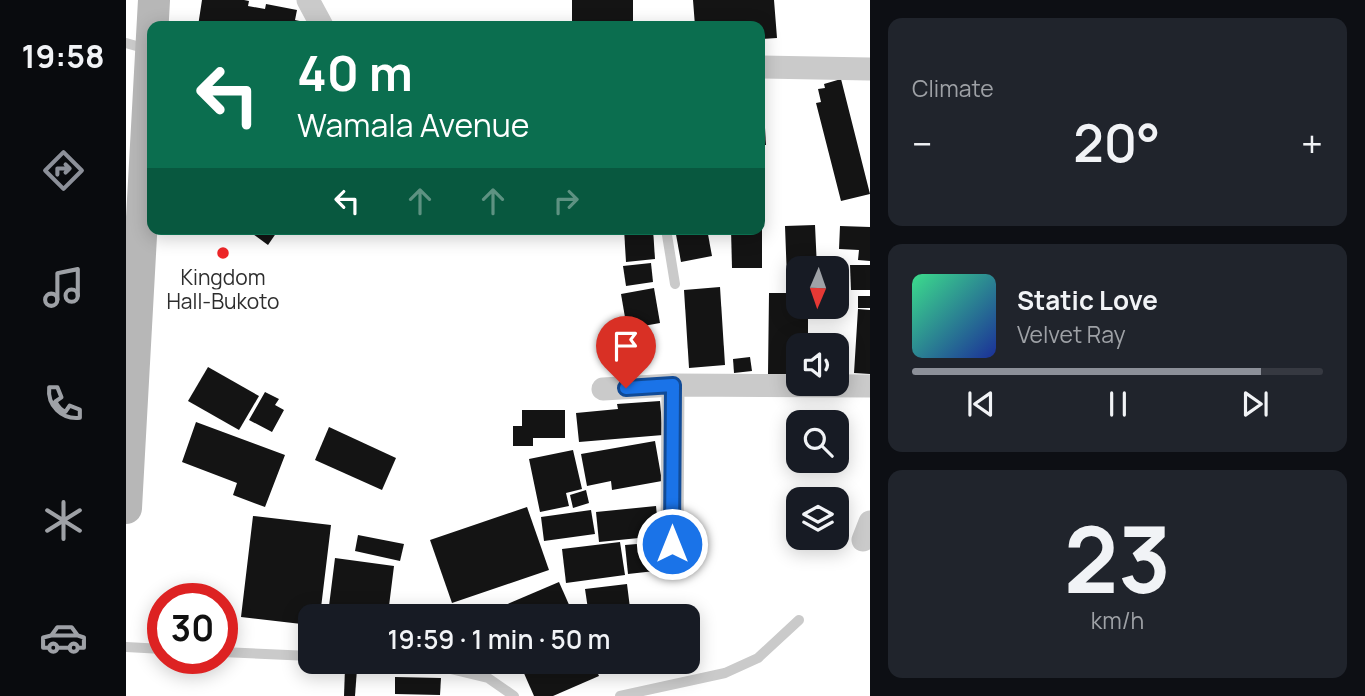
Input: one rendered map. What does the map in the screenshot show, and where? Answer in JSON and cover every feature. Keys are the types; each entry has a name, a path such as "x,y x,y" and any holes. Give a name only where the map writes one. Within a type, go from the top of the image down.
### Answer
{"main road":[{"path":"126,508 139,189 138,47 154,0"}],"street":[{"path":"308,0 319,21"},
{"path":"765,67 870,69"},
{"path":"603,389 673,385 870,386"},
{"path":"672,544 673,385"}],"lane":[{"path":"667,235 675,284"},
{"path":"620,696 725,673 758,658 799,620"},
{"path":"126,647 147,648"},
{"path":"238,653 298,655"},
{"path":"471,674 488,678 514,696"}],"building":[{"path":"202,0 244,0 249,1 248,6 265,9 266,4 297,10 295,20 300,21 199,21"},
{"path":"572,0 633,0 633,21 572,21"},
{"path":"693,0 774,0 777,38 765,39 765,21 695,21"},
{"path":"841,79 870,194 841,201 816,103 821,102 818,89 825,88 824,84"},
{"path":"815,225 816,256 786,256 785,226"},
{"path":"840,226 870,227 870,261 858,260 859,250 839,249"},
{"path":"254,235 275,235 268,245"},
{"path":"624,235 653,235 655,259 626,262"},
{"path":"676,235 708,235 712,256 681,262"},
{"path":"731,235 762,235 762,268 732,268"},
{"path":"651,263 653,282 626,286 623,266"},
{"path":"850,265 870,265 870,290 851,290"},
{"path":"720,287 725,365 689,368 684,290"},
{"path":"654,288 660,323 627,329 621,294"},
{"path":"769,293 786,293 786,319 808,319 808,333 786,333 786,374 768,374"},
{"path":"858,296 870,296 870,308 858,308"},
{"path":"858,309 870,310 870,374 854,373"},
{"path":"750,357 752,371 734,373 733,359"},
{"path":"208,367 259,396 239,430 188,401"},
{"path":"265,392 279,399 275,405 284,410 272,432 249,420"},
{"path":"660,401 663,435 579,442 576,413 618,409 617,404"},
{"path":"522,410 565,410 565,438 533,438 533,446 513,446 513,426 522,426"},
{"path":"196,422 285,455 265,507 233,495 237,483 182,462"},
{"path":"329,427 396,458 382,490 315,460"},
{"path":"655,441 662,481 612,490 611,481 587,486 581,454"},
{"path":"573,450 582,489 566,493 569,506 540,512 529,459"},
{"path":"586,490 589,503 573,508 570,495"},
{"path":"656,506 659,536 599,542 596,512"},
{"path":"527,507 549,570 452,603 430,540"},
{"path":"591,510 595,534 544,541 541,517"},
{"path":"253,516 331,525 321,604 298,604 298,624 241,617"},
{"path":"358,535 404,544 400,561 355,551"},
{"path":"620,542 625,575 566,583 562,549"},
{"path":"661,542 664,570 628,574 625,545"},
{"path":"335,558 394,566 389,604 329,604"},
{"path":"559,582 569,604 508,604"},
{"path":"627,584 630,604 587,604 585,589"},
{"path":"345,674 357,674 355,696 344,696"},
{"path":"524,674 599,676 553,696 534,696"},
{"path":"395,677 441,678 440,695 395,694"}],"place":[{"name":"Kingdom Hall-Bukoto","path":"223,253"}],"route":[{"path":"626,388 673,385 672,544"}]}
